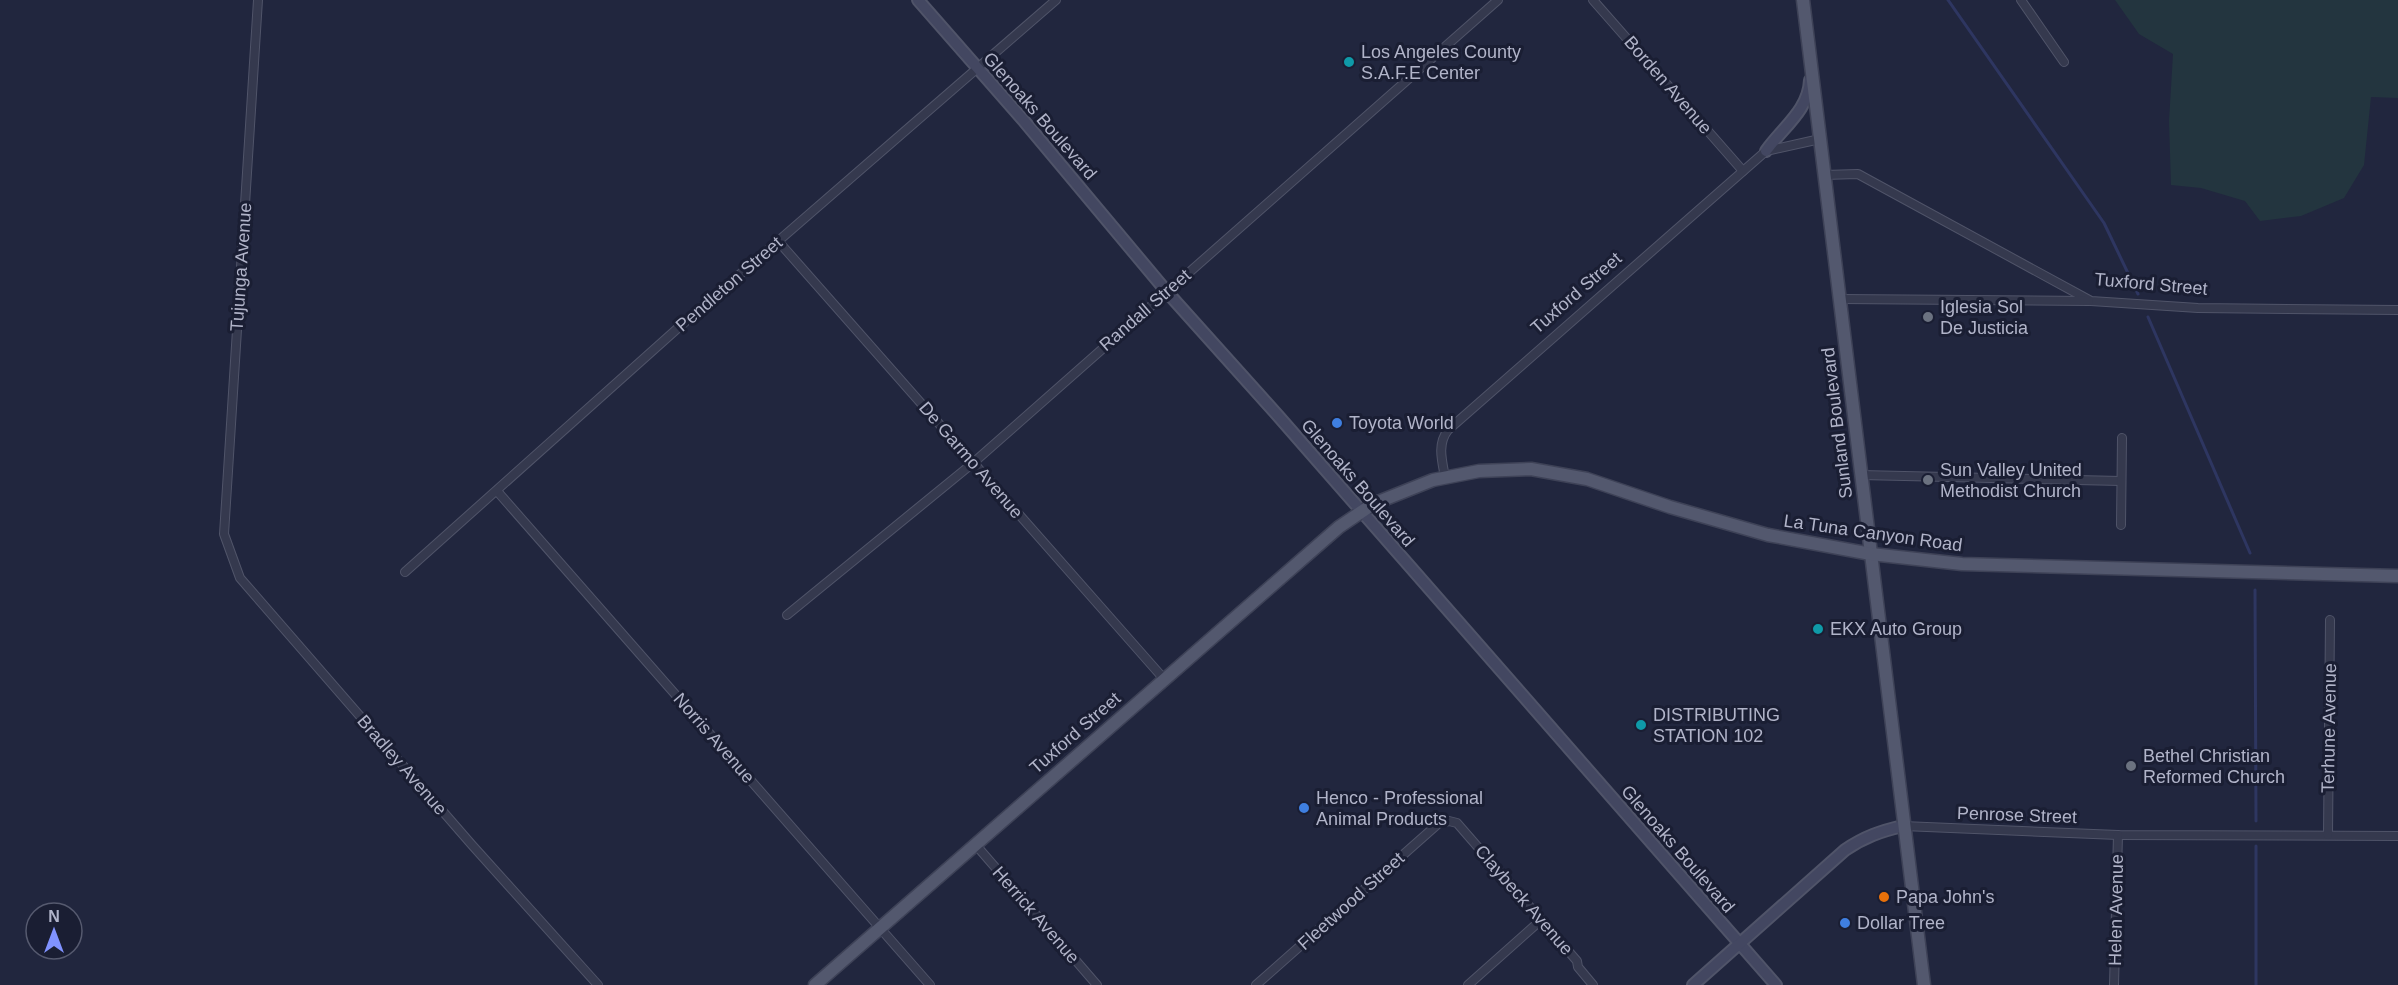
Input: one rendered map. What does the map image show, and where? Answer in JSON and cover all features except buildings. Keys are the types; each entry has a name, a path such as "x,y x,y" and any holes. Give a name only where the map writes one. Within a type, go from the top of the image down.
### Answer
{"main road":[{"name":"Glenoaks Boulevard","path":"918,0 1167,292 1776,985"},
{"name":"Sunland Boulevard","path":"1803,0 1924,985"},
{"name":"Tuxford Street","path":"1766,151 1803,107 1809,92 1810,56"},
{"name":"La Tuna Canyon Road","path":"1360,512 1415,486 1445,477 1493,470 1531,469 1587,479 1768,536 1870,554 1962,564 2398,576"},
{"name":"Tuxford Street","path":"815,985 1339,526 1360,512"},
{"name":"Penrose Street","path":"1693,985 1845,850 1861,839 1880,831 1903,826"}],"street":[{"name":"Tujunga Avenue","path":"224,534 258,0"},
{"name":"Pendleton Street","path":"405,572 778,241 1056,0"},
{"name":"Randall Street","path":"787,615 973,463 1498,0"},
{"name":"Borden Avenue","path":"1593,0 1743,171"},
{"path":"2020,0 2064,62"},
{"name":"Tuxford Street","path":"1445,477 1441,451 1443,438 1448,430 1766,151 1820,139"},
{"name":"Tuxford Street","path":"1824,175 1858,174 2091,301 2198,308 2398,310"},
{"name":"De Garmo Avenue","path":"778,241 1164,679"},
{"path":"1840,299 2091,301"},
{"path":"2121,525 2122,438"},
{"path":"1861,475 2121,482"},
{"name":"Norris Avenue","path":"497,491 930,985"},
{"name":"Bradley Avenue","path":"224,534 240,578 472,845 598,985"},
{"name":"Terhune Avenue","path":"2328,835 2330,620"},
{"name":"Claybeck Avenue","path":"1449,821 1456,823 1577,961 1578,967 1593,985"},
{"name":"Fleetwood Street","path":"1256,985 1439,823 1449,821"},
{"name":"Penrose Street","path":"1903,826 2118,835 2398,836"},
{"name":"Helen Avenue","path":"2114,985 2118,835"},
{"name":"Herrick Avenue","path":"975,844 1097,985"},
{"path":"1468,985 1541,920"}],"shaded area":[{"path":"2115,0 2398,0 2398,98 2371,97 2364,165 2344,198 2301,216 2260,221 2245,201 2201,188 2171,185 2169,121 2173,54 2139,34"}],"waterway":[{"path":"1948,0 2104,223 2138,294"},
{"path":"2148,317 2250,553"},
{"path":"2255,590 2256,821"},
{"path":"2256,846 2256,985"}],"place":[{"name":"Los Angeles County S.A.F.E Center","path":"1349,62"},
{"name":"Iglesia Sol De Justicia","path":"1928,317"},
{"name":"Toyota World","path":"1337,423"},
{"name":"Sun Valley United Methodist Church","path":"1928,480"},
{"name":"EKX Auto Group","path":"1818,629"},
{"name":"DISTRIBUTING STATION 102","path":"1641,725"},
{"name":"Bethel Christian Reformed Church","path":"2131,766"},
{"name":"Henco - Professional Animal Products","path":"1304,808"},
{"name":"Papa John's","path":"1884,897"},
{"name":"Dollar Tree","path":"1845,923"}]}
